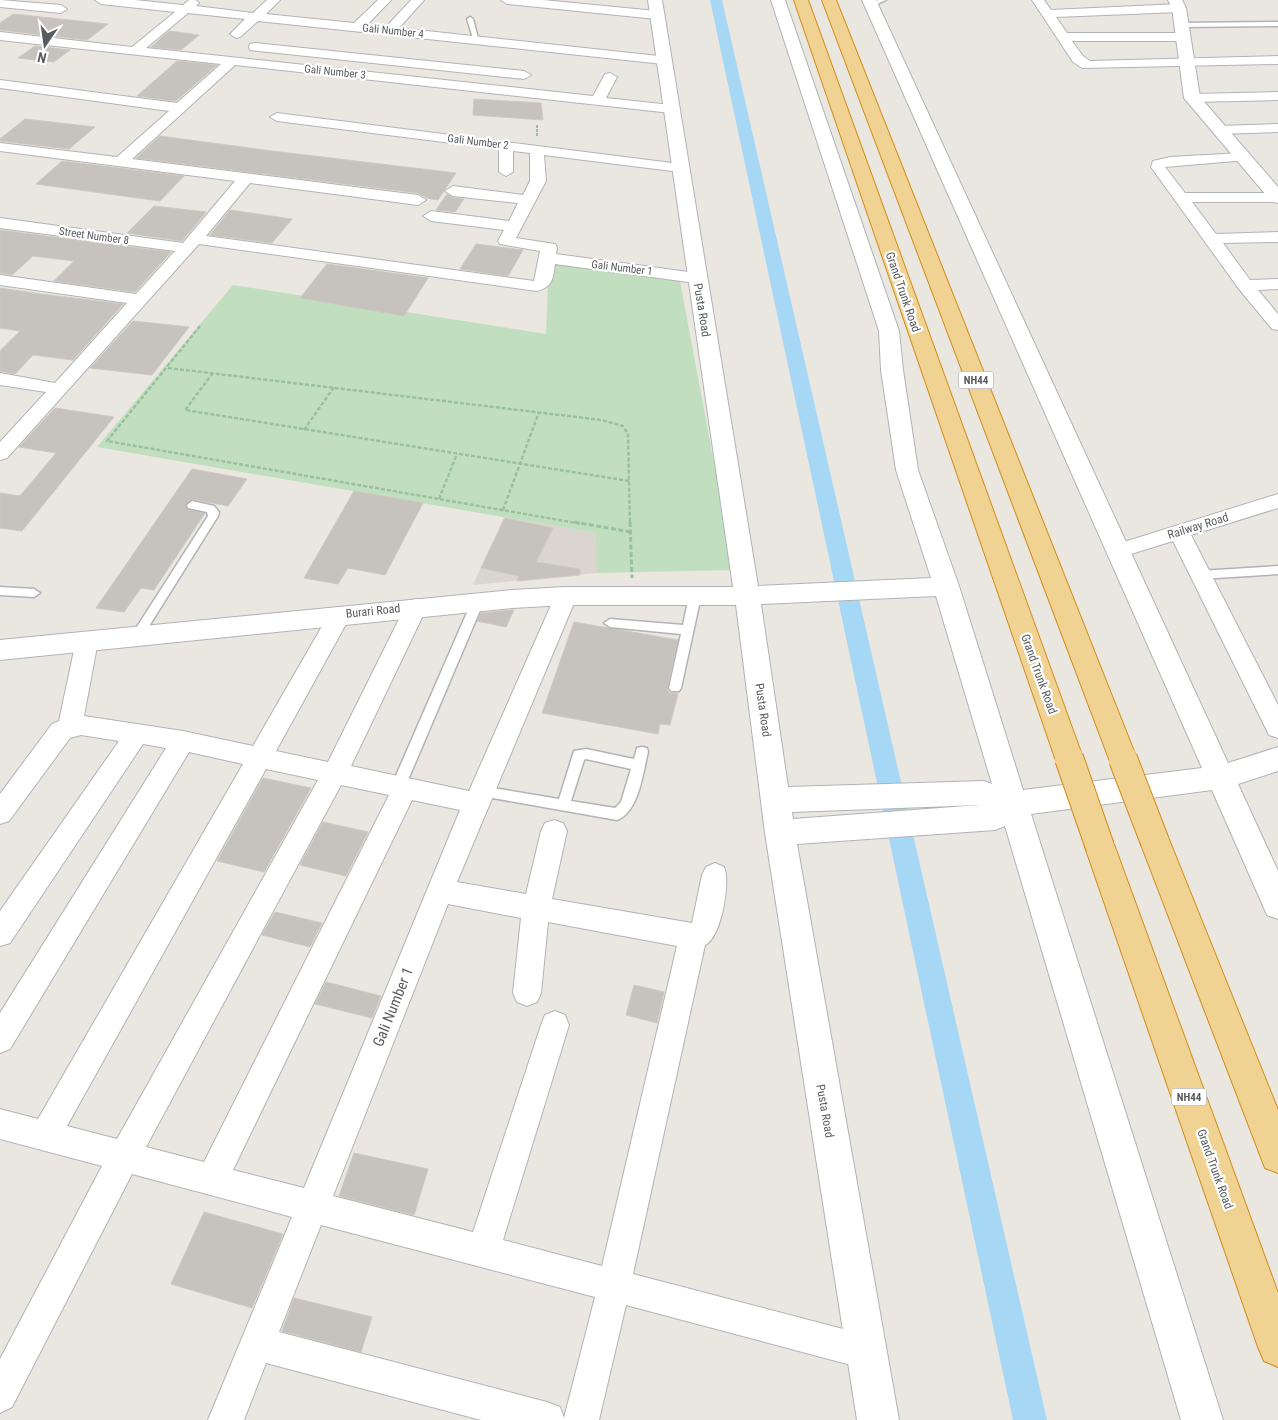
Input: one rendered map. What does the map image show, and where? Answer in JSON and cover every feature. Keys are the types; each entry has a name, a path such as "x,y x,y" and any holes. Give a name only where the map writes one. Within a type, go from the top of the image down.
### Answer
{"highway":[{"name":"Grand Trunk Road","path":"801,0 1278,1347"},
{"name":"NH44","path":"829,0 1278,1155"}],"main road":[{"path":"778,0 889,331 892,370 907,470 946,586 1008,805 1202,1420"},
{"path":"874,2 1278,905"},
{"path":"1177,4 1192,98 1277,197"},
{"name":"Pusta Road","path":"655,7 747,596 780,833 878,1420"},
{"path":"889,331 896,304 903,292"},
{"name":"Burari Road","path":"0,650 478,601 566,596 747,596 776,593 946,586"},
{"path":"776,800 984,793 1008,805 1221,777 1278,759"},
{"path":"780,833 995,817 1008,805"}],"street":[{"name":"Gali Number 4","path":"101,0 664,60"},
{"path":"136,50 196,0"},
{"path":"205,24 232,0"},
{"path":"236,34 274,0"},
{"path":"357,27 385,0"},
{"path":"390,31 418,0"},
{"path":"507,0 655,7"},
{"path":"1038,0 1078,60 1087,65 1278,60"},
{"path":"0,2 66,4"},
{"path":"34,39 66,4"},
{"path":"1047,14 1177,4"},
{"path":"121,162 255,47 296,6"},
{"path":"294,42 328,9"},
{"path":"321,44 339,24"},
{"path":"1063,37 1182,31"},
{"name":"Gali Number 3","path":"0,36 671,109"},
{"path":"255,47 524,75"},
{"path":"347,74 361,58"},
{"path":"374,77 388,61"},
{"path":"479,88 491,72"},
{"path":"597,101 604,79"},
{"path":"0,84 182,108"},
{"path":"1192,98 1278,96"},
{"name":"Gali Number 2","path":"277,117 680,168"},
{"path":"1218,130 1278,128"},
{"path":"506,146 506,172"},
{"path":"0,147 418,200"},
{"path":"537,149 538,181 506,241 549,247 547,258"},
{"path":"1242,157 1170,161 1158,164 1160,171 1180,198 1245,285 1278,325"},
{"path":"0,454 191,244 246,178"},
{"path":"453,191 529,200"},
{"path":"1180,198 1277,197"},
{"path":"431,216 514,226"},
{"name":"Street Number 8","path":"0,223 537,286 544,282 547,258"},
{"path":"1211,239 1278,237"},
{"name":"Gali Number 1","path":"547,258 696,278"},
{"path":"0,280 140,300"},
{"path":"1245,285 1278,284"},
{"path":"0,379 59,389"},
{"name":"Railway Road","path":"1118,551 1278,501"},
{"path":"1179,532 1278,728"},
{"name":"Gali Number 1","path":"226,1420 479,797 566,596"},
{"path":"0,1395 124,1158 335,772 416,607"},
{"path":"45,1136 340,615"},
{"path":"70,726 87,641"},
{"path":"0,813 50,744 61,731 70,726 97,726 138,733 335,772 401,788 479,797"},
{"path":"0,934 138,733"},
{"path":"0,1039 184,741"},
{"path":"212,1180 401,788"},
{"path":"527,993 536,908 554,831"},
{"path":"440,892 693,936 699,935 705,928 715,875"},
{"path":"581,1420 614,1286 693,936"},
{"path":"484,1251 555,1025"},
{"path":"0,1124 866,1352"},
{"path":"257,1343 547,1420"}],"lane":[{"path":"470,19 477,41"},
{"path":"1182,31 1278,24"},
{"path":"137,636 213,516 210,509 192,505"},
{"path":"1200,575 1278,570"},
{"path":"0,591 34,593"},
{"path":"675,688 695,596"},
{"path":"401,788 478,601"},
{"path":"610,623 688,630"},
{"path":"479,797 617,814 627,805 640,758 579,755 563,806"}],"path":[{"path":"200,326 168,368 107,441 120,445 631,532"},
{"path":"168,368 602,420 622,426 628,434 633,596"},
{"path":"213,373 185,410 629,481"},
{"path":"304,430 334,387"},
{"path":"503,510 539,412"},
{"path":"439,499 457,454"}],"shaded area":[{"path":"504,517 597,533 597,573 473,585"}],"green space":[{"path":"549,260 680,281 734,570 597,573 596,533 97,447 233,285 546,334"}],"building":[{"path":"13,14 108,24 87,40 0,30 0,23"},
{"path":"169,31 199,35 181,50 151,47"},
{"path":"35,46 70,50 54,62 18,58"},
{"path":"177,61 217,65 176,101 137,96"},
{"path":"474,99 541,103 543,120 473,115"},
{"path":"25,119 95,127 69,149 0,141 0,139"},
{"path":"160,136 456,173 438,200 427,198 418,193 136,158"},
{"path":"62,161 184,176 160,201 36,184"},
{"path":"447,194 453,198 464,199 455,212 436,210"},
{"path":"154,206 206,212 182,241 127,233"},
{"path":"230,210 292,219 272,243 210,235"},
{"path":"0,230 171,252 135,292 54,281 74,261 33,256 12,275 0,273"},
{"path":"476,244 523,250 508,276 460,269"},
{"path":"327,264 428,278 404,316 300,298"},
{"path":"0,288 123,304 73,360 33,355 15,374 0,371 0,351 20,331 0,328"},
{"path":"133,321 189,327 152,375 90,368"},
{"path":"55,408 114,417 22,531 0,528 0,493 20,496 56,453 19,447"},
{"path":"192,469 247,479 228,506 192,499 186,504 188,510 205,513 154,590 141,588 124,612 96,608"},
{"path":"354,491 423,503 385,575 348,568 338,584 304,578"},
{"path":"505,518 553,528 536,562 580,569 580,575 517,581 519,576 481,568"},
{"path":"514,610 506,627 477,621 481,613"},
{"path":"574,622 678,640 667,688 669,693 678,694 670,725 660,724 658,734 542,713"},
{"path":"263,778 311,788 264,872 217,861"},
{"path":"323,822 368,832 346,876 300,865"},
{"path":"275,912 322,923 310,947 262,935"},
{"path":"326,982 381,996 372,1018 315,1004"},
{"path":"634,985 664,992 657,1023 626,1015"},
{"path":"354,1153 428,1169 414,1215 339,1196"},
{"path":"204,1212 283,1234 252,1308 171,1284"},
{"path":"294,1298 372,1317 361,1352 282,1331"}],"waterway":[{"path":"716,0 1030,1420"}]}
